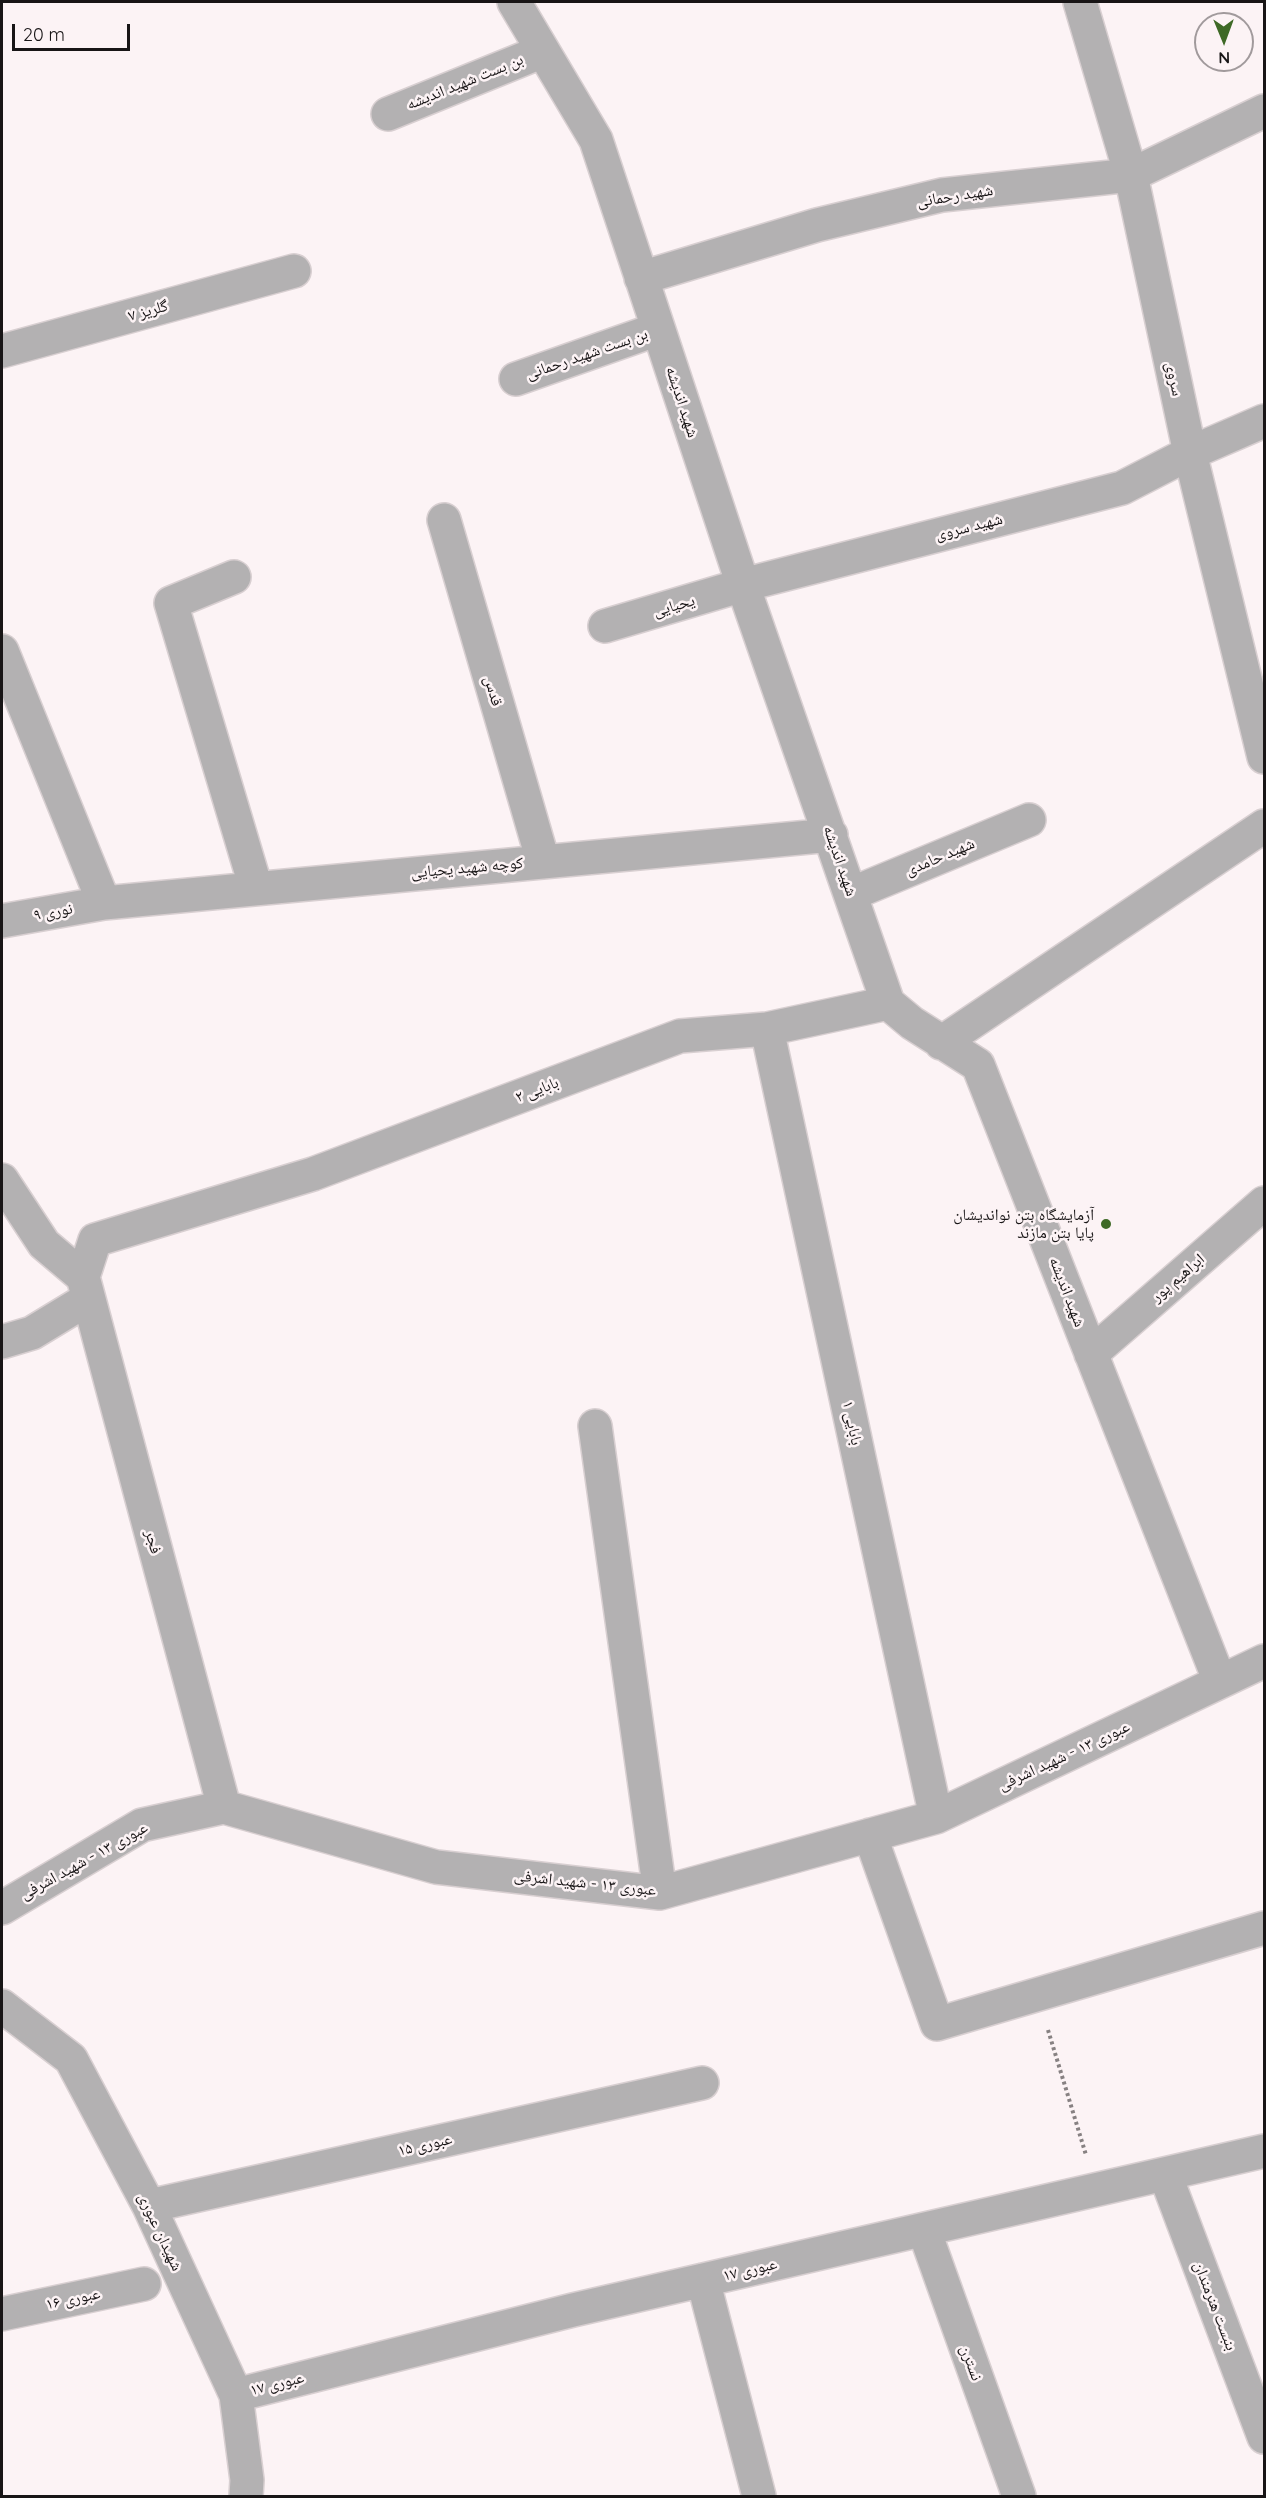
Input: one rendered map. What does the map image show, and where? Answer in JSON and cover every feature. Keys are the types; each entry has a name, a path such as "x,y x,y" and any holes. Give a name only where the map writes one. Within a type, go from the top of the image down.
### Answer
{"street":[{"name":"شهید اندیشه","path":"514,2 596,140 743,585 888,1003 941,1043 978,1065 1220,1682"},
{"name":"سروی","path":"1080,2 1131,175 1190,453 1264,757"},
{"name":"بن بست شهید اندیشه","path":"387,114 543,51"},
{"name":"شهید رحمانی","path":"641,278 817,225 942,195 1131,175 1264,111"},
{"name":"گلریز ۷","path":"2,351 294,272"},
{"name":"بن بست شهید رحمانی","path":"516,379 658,330"},
{"name":"شهید سروی","path":"743,585 1122,488 1190,453 1264,421"},
{"name":"قدس","path":"444,520 543,861"},
{"path":"234,577 171,603 256,888"},
{"name":"یحیایی","path":"605,626 743,585"},
{"path":"2,651 104,903"},
{"name":"شهید حامدی","path":"851,894 1029,820"},
{"path":"941,1043 1264,826"},
{"name":"کوچه شهید یحیایی","path":"104,903 831,835"},
{"name":"نوری ۹","path":"2,921 104,903"},
{"name":"بابایی ۲","path":"86,1288 95,1240 313,1174 680,1036 767,1029 888,1003"},
{"name":"بابایی ۱","path":"767,1029 936,1816"},
{"path":"2,1180 44,1244 86,1288 32,1333 2,1342"},
{"name":"ابراهیم پور","path":"1091,1353 1264,1203"},
{"name":"فجر","path":"86,1288 224,1807"},
{"path":"595,1426 660,1893"},
{"name":"عبوری ۱۳ - شهید اشرفی","path":"2,1908 142,1825 224,1807 436,1867 660,1893 936,1816 1264,1661"},
{"path":"870,1835 937,2024 1264,1928"},
{"name":"شهیدان عبوری","path":"2,2006 71,2060 149,2206 236,2395 247,2480 246,2496"},
{"name":"عبوری ۱۵","path":"149,2206 702,2083"},
{"name":"عبوری ۱۷","path":"236,2395 561,2313 1264,2151"},
{"name":"بنبست هنرمندان","path":"1165,2174 1264,2437"},
{"name":"نسترن","path":"924,2230 1019,2496"},
{"path":"703,2280 759,2496"},
{"name":"عبوری ۱۶","path":"2,2314 144,2284"}],"path":[{"path":"1037,1995 1097,2190"}],"place":[{"name":"آزمایشگاه بتن نواندیشان پایا بتن مازند","path":"1106,1224"}]}
